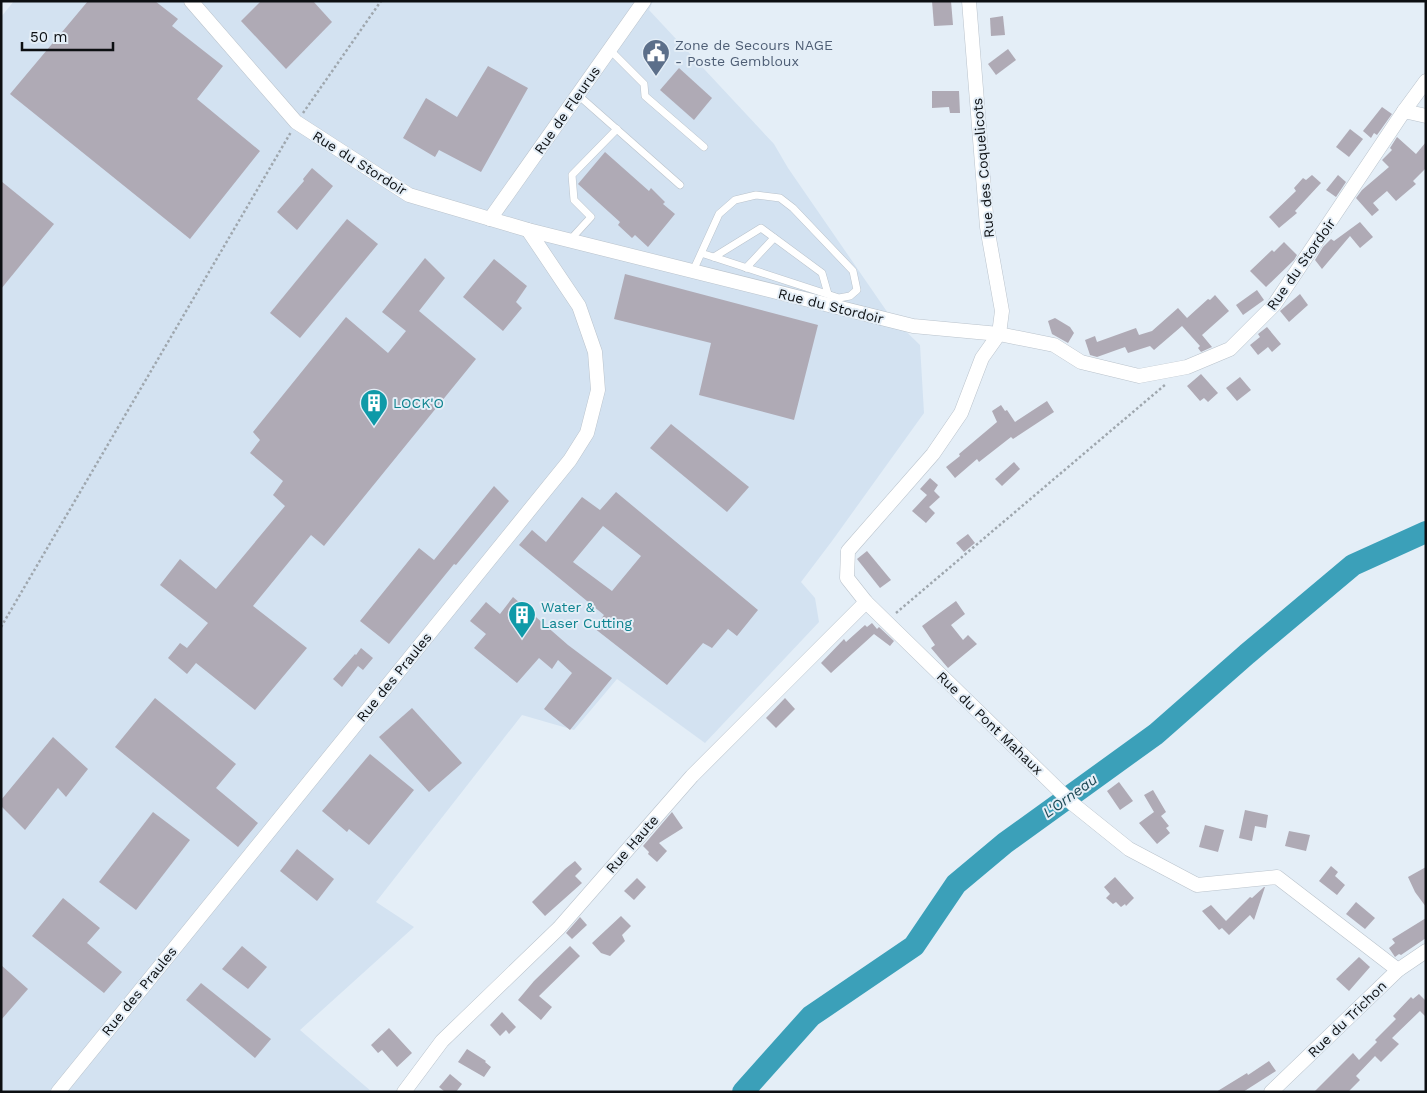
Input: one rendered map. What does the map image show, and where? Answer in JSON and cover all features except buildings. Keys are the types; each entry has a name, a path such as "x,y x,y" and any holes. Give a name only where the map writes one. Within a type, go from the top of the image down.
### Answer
{"street":[{"name":"Rue du Stordoir","path":"191,1 296,122 408,195 569,241 913,326 999,334 1054,345 1081,362 1140,376 1187,367 1230,349 1274,306 1426,80"},
{"name":"Rue de Fleurus","path":"490,219 644,1"},
{"name":"Rue des Coquelicots","path":"968,1 987,227 1002,311 999,334"},
{"path":"1404,111 1426,116"},
{"name":"Rue des Praules","path":"58,1092 570,460 587,433 598,390 595,352 579,306 528,230"},
{"name":"Rue du Pont Mahaux","path":"999,334 982,358 961,413 933,454 848,551 847,578 866,602 1073,804 1129,849 1197,885 1277,877 1398,970"},
{"name":"Rue Haute","path":"404,1092 442,1041 559,928 692,776 866,602"},
{"name":"Rue du Trichon","path":"1271,1092 1398,970 1426,951"}],"lane":[{"path":"610,50 644,84 645,96 704,147"},
{"path":"578,94 680,185"},
{"path":"569,241 591,216 574,200 572,175 617,129"},
{"path":"693,271 701,253 719,214 735,200 756,195 780,198 793,208 853,271 857,290 850,296 839,298 701,253"},
{"path":"714,257 761,228 822,273 828,294"},
{"path":"746,268 774,238"}],"path":[{"path":"1,628 296,122 381,1"},
{"path":"886,621 1187,367"}],"shaded area":[{"path":"14,1 653,1 649,10 774,144 788,168 890,316 920,345 924,413 801,582 815,598 819,622 705,743 617,679 574,730 522,715 376,902 414,927 300,1030 372,1092 1,1092 1,17"}],"waterway":[{"name":"L'Orneau","path":"743,1092 811,1016 914,946 956,884 1005,843 1156,734 1353,565 1426,532"}],"place":[{"name":"Zone de Secours NAGE - Poste Gembloux","path":"656,77"},
{"name":"LOCK'O","path":"374,427"},
{"name":"Water & Laser Cutting","path":"522,639"}]}
